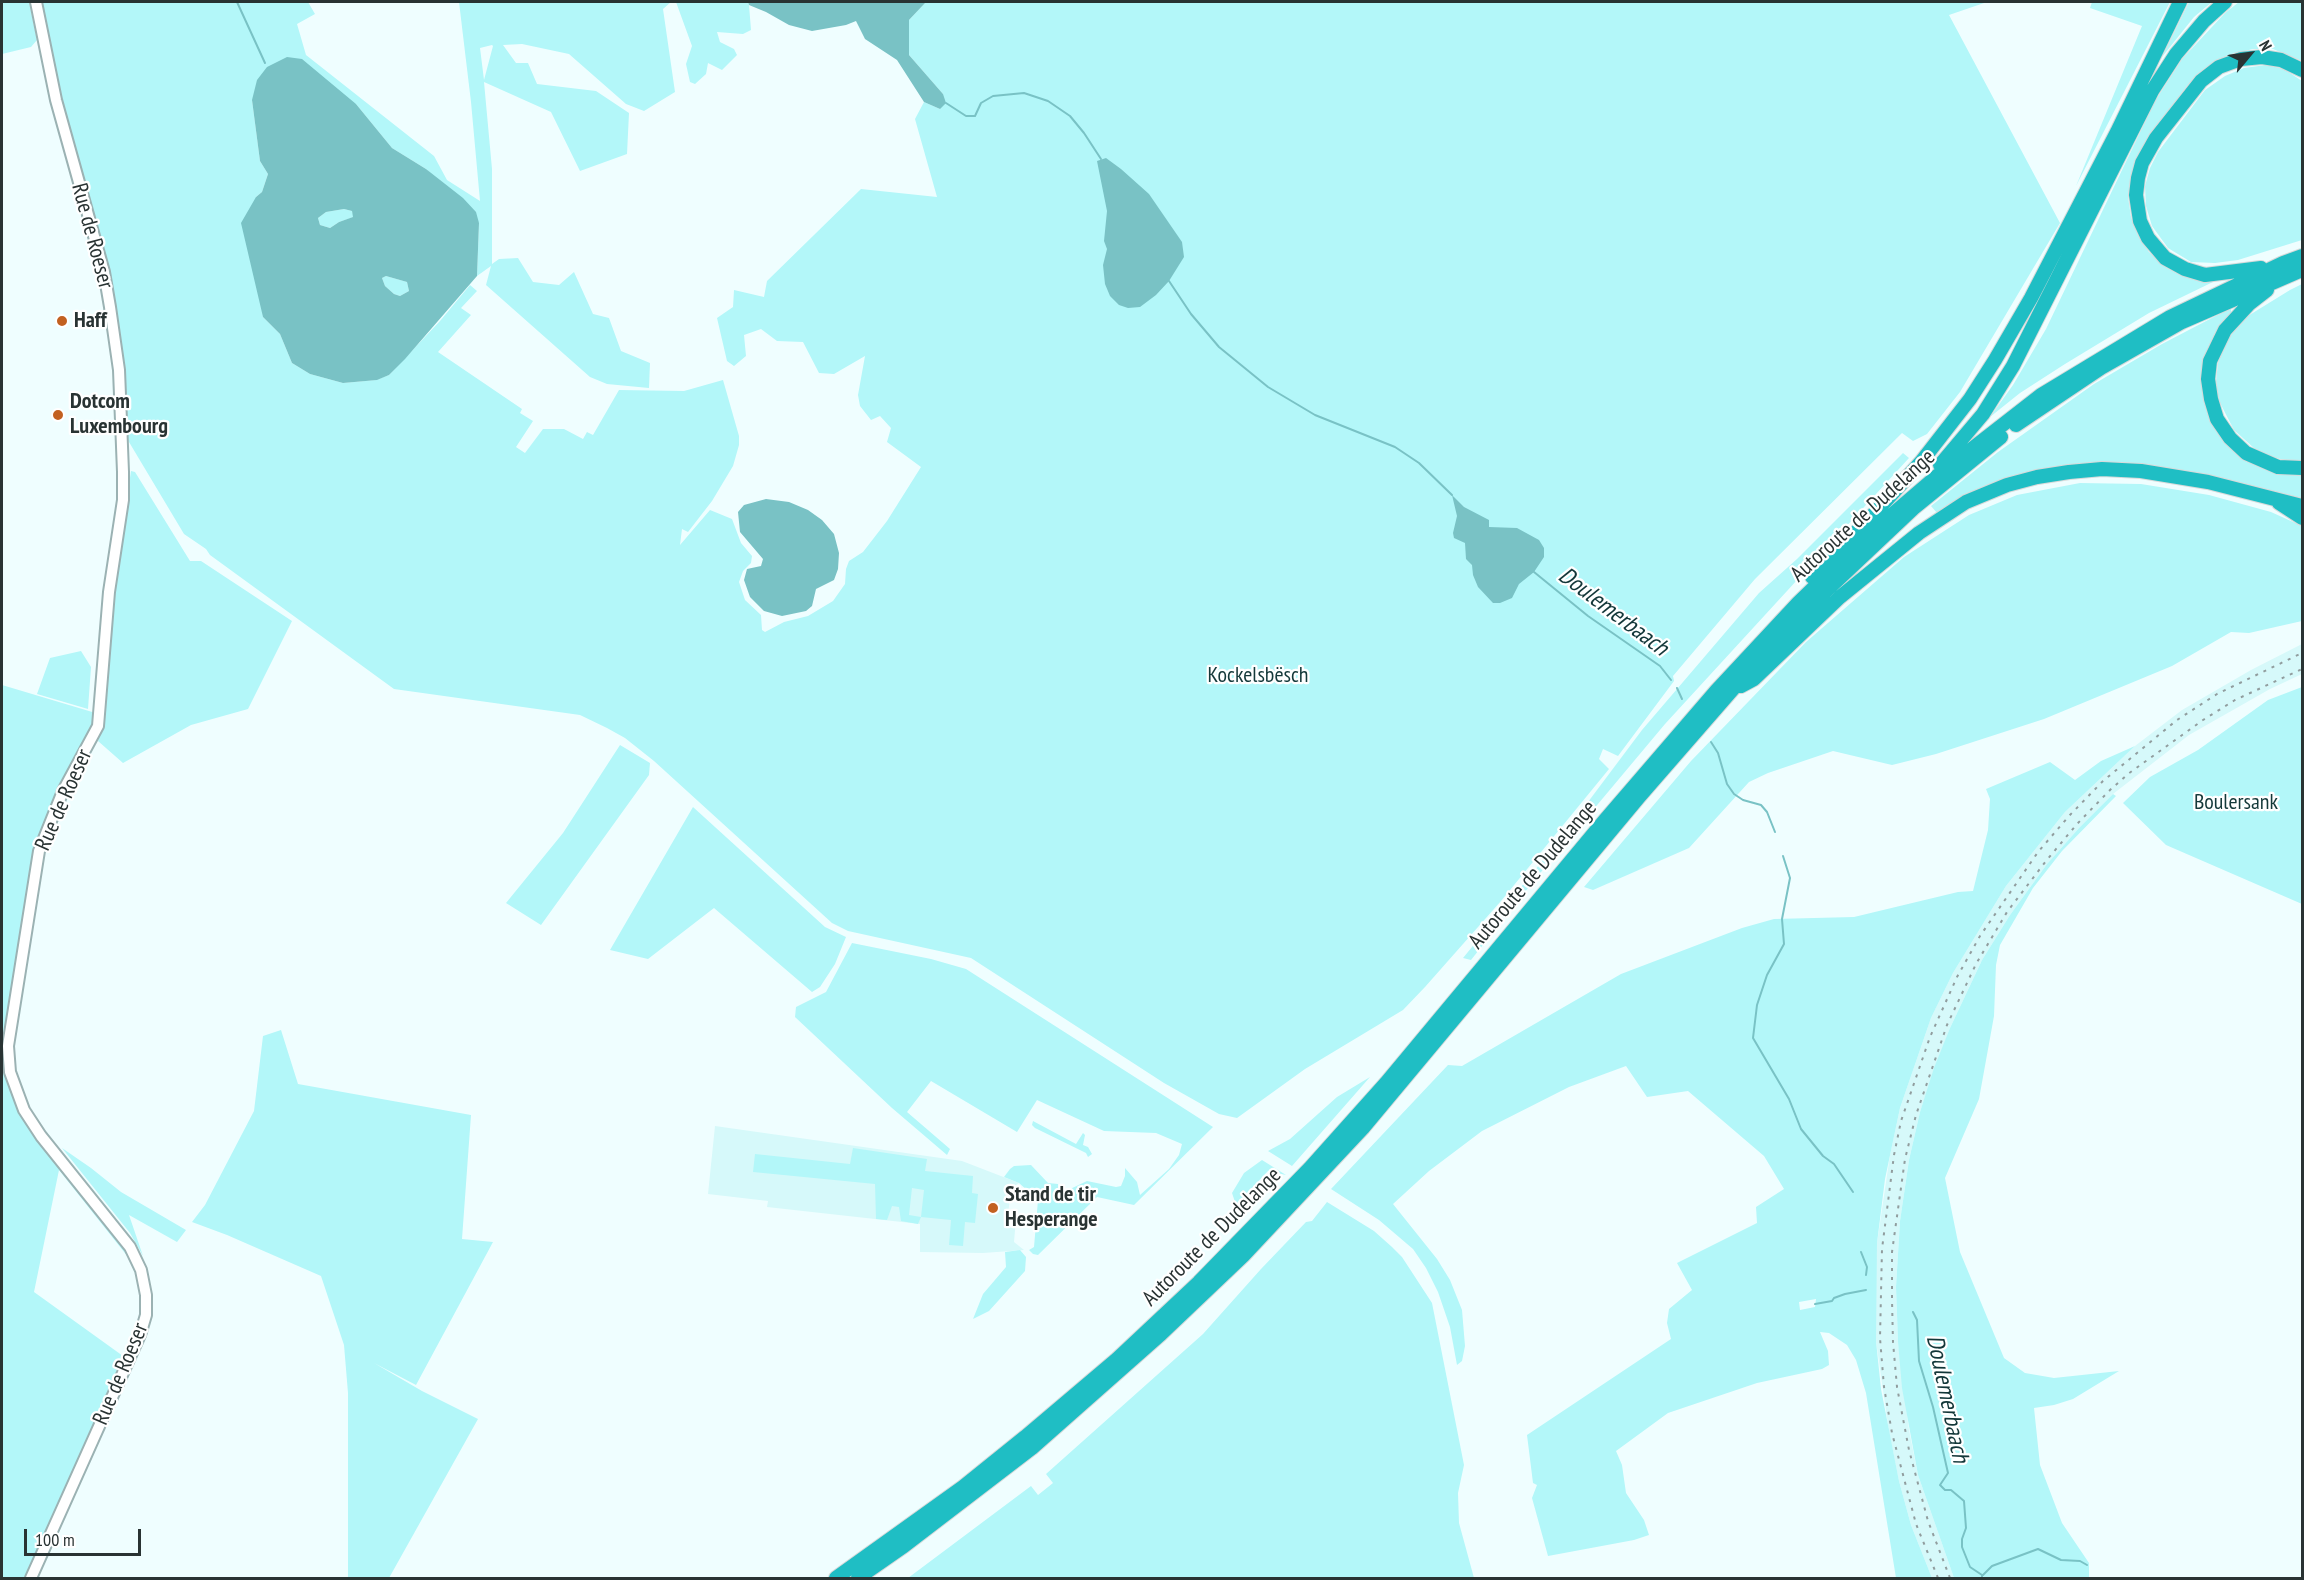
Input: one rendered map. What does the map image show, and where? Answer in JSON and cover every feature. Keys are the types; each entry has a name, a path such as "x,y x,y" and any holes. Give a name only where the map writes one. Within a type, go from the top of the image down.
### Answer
{"highway":[{"path":"1798,603 1809,580 1921,462 1970,399 1995,360 2026,308 2180,2"},
{"path":"1867,536 1955,450 1983,414 2034,325 2152,91 2176,54 2204,21 2225,2"},
{"path":"2285,270 2205,275 2185,269 2165,258 2148,238 2140,221 2136,195 2142,163 2151,146 2186,98 2201,81 2218,68 2241,59 2262,57 2281,60 2302,70"},
{"name":"Autoroute de Dudelange","path":"858,1578 904,1546 1032,1448 1161,1335 1243,1256 1392,1094 1639,797 1731,691 1874,544 1915,507 2015,426 2101,368 2182,322 2285,270 2302,256"},
{"path":"2285,270 2225,330 2210,361 2208,380 2217,419 2238,446 2246,453 2278,467 2302,468"},
{"name":"Autoroute de Dudelange","path":"836,1578 963,1487 1025,1437 1117,1359 1199,1282 1310,1168 1386,1083 1658,757 1716,691 1798,603 1867,536 1937,476 2041,395 2104,355 2170,317 2285,270 2302,270"},
{"path":"1731,691 1754,679 1840,597 1919,533 1966,502 2007,485 2037,477 2102,469 2175,476 2302,506"},
{"path":"2273,498 2290,512 2302,518"}],"main road":[{"name":"Rue de Roeser","path":"31,1578 140,1335 146,1315 146,1295 141,1270 130,1247 41,1136 24,1110 10,1072 8,1046 39,851 63,791 98,726 109,592 123,500 119,370 109,298 104,272 56,100 36,2"}],"shaded area":[{"path":"748,2 926,2 909,20 909,55 943,94 946,103 940,109 924,102 897,60 865,39 856,21 812,31 789,25 749,5"},
{"path":"287,57 302,59 356,104 392,148 426,169 463,198 476,212 479,223 477,276 405,359 389,375 377,380 343,383 310,374 292,363 280,334 263,317 241,223 256,197 262,192 268,174 260,161 252,100 257,80 267,67","holes":["344,209 352,211 353,217 330,228 320,225 318,218 326,212","386,276 407,282 409,291 400,296 394,294 385,286 382,278"]},
{"path":"1106,158 1149,194 1182,242 1184,257 1169,281 1140,307 1128,308 1119,305 1110,296 1105,284 1103,265 1107,249 1104,241 1107,211 1097,161"},
{"path":"1452,495 1464,507 1489,520 1489,527 1517,528 1539,540 1544,548 1544,557 1534,572 1519,584 1512,598 1493,603 1478,587 1472,565 1466,559 1465,543 1454,538 1457,516"},
{"path":"766,499 789,502 808,510 822,520 834,534 839,553 838,569 834,580 816,589 812,606 806,611 782,616 764,611 750,597 744,580 747,569 761,566 763,559 740,532 738,512 744,505"},
{"path":"2302,644 2302,674 2270,689 2189,735 2113,794 2079,828 2047,864 2010,915 1982,960 1950,1028 1920,1112 1909,1160 1900,1221 1896,1287 1898,1342 1909,1430 1918,1475 1954,1578 1932,1578 1911,1525 1889,1432 1876,1341 1875,1280 1877,1243 1890,1155 1900,1108 1931,1018 1953,973 2006,886 2065,812 2135,746 2182,710"},
{"path":"715,1126 962,1161 1019,1183 1011,1188 1007,1224 1016,1219 1014,1242 1024,1250 983,1253 920,1252 920,1224 767,1207 768,1201 708,1194"}],"green space":[{"path":"2,2 29,2 37,40 31,47 2,54"},
{"name":"Kockelsbësch","path":"41,2 308,2 315,14 297,24 306,55 434,156 447,180 480,201 459,2 671,2 663,9 675,92 644,111 626,104 569,54 522,44 503,45 516,63 528,63 537,84 596,91 629,113 627,154 580,171 551,112 484,82 492,169 492,264 499,259 518,258 533,282 559,285 574,272 593,314 609,318 621,351 650,363 649,388 607,384 590,377 486,285 491,266 477,276 479,223 426,169 392,148 356,104 252,100 260,161 268,174 262,192 256,197 263,317 280,334 292,363 310,374 343,383 376,380 389,375 470,285 477,291 461,308 471,315 438,352 522,409 520,413 533,421 516,447 525,453 543,429 564,429 583,439 587,432 593,435 619,390 684,391 723,380 739,436 739,445 733,466 712,501 688,532 682,529 680,545 710,510 732,519 741,543 752,556 751,563 743,571 739,582 745,600 761,615 762,630 765,632 784,622 808,616 833,601 845,584 849,561 863,552 887,521 921,467 887,442 891,428 880,416 871,420 860,406 858,395 865,356 834,374 819,373 803,342 777,341 761,329 744,335 746,356 734,366 727,361 717,318 733,307 734,290 764,297 767,281 861,189 937,197 915,119 924,102 940,109 943,94 909,55 909,20 926,2 1987,2 1949,15 2060,223 1960,392 1927,434 1913,441 1902,433 1755,579 1673,676 1674,681 1618,756 1603,749 1599,759 1609,769 1501,901 1425,987 1403,1010 1305,1069 1237,1118 1219,1114 1164,1083 971,958 848,931 832,923 654,761 625,738 607,728 580,715 394,689 184,534 126,437 123,370","holes":["493,46 484,80 480,48"]},
{"path":"676,2 748,2 749,5 751,30 743,34 717,32 720,42 734,49 737,55 722,70 708,63 706,74 695,84 690,82 686,64 692,46"},
{"path":"2092,2 2170,2 2076,186 2142,26 2090,8"},
{"path":"2189,2 2212,2 2194,17 2162,57"},
{"path":"2239,2 2302,2 2302,61 2273,49 2253,49 2228,55 2204,69 2187,86 2151,134 2131,177 2128,197 2131,217 2138,235 2149,252 2167,268 2179,274 2215,281 2149,313 2020,393 1990,417 2013,385 2046,329 2155,101 2182,59 2225,13"},
{"path":"2266,65 2284,69 2302,81 2302,240 2238,260 2215,263 2191,262 2168,248 2152,226 2146,206 2145,186 2150,168 2158,152 2205,90 2225,76 2244,68"},
{"path":"344,209 352,211 354,217 330,228 320,225 318,218 326,212"},
{"path":"386,276 407,282 409,291 400,296 394,294 385,286 382,278"},
{"path":"2302,284 2302,460 2286,460 2255,449 2234,430 2218,399 2216,381 2218,363 2225,343 2243,319"},
{"path":"2231,308 2231,313 2221,324 2211,343 2204,362 2203,382 2242,457 2278,474 2302,475 2302,500 2117,464 1971,494 1937,513 1931,506 1998,452 2094,384 2162,344"},
{"path":"1903,453 1909,458 1665,724 1536,878 1471,960 1463,958 1561,838 1642,730 1759,593 1797,559"},
{"path":"131,471 135,472 190,561 201,561 292,621 248,709 191,725 123,763 98,741 104,715 111,607"},
{"path":"2080,483 2141,484 2209,495 2271,512 2302,526 2302,621 2249,633 2231,632 2172,666 2044,719 1936,754 1892,765 1833,751 1768,773 1749,782 1689,848 1593,890 1584,887 1691,761 1806,642 1904,557 1969,515 2017,495"},
{"path":"81,651 91,667 88,709 37,694 50,658"},
{"path":"2,685 99,714 48,819 7,1047 22,1113 133,1260 139,1282 128,1257 59,1170 34,1292 123,1356 26,1578 2,1578"},
{"name":"Boulersank","path":"2302,687 2302,904 2166,845 2123,803 2150,777 2198,750 2268,700"},
{"path":"620,745 650,763 649,775 541,925 506,903 563,833"},
{"path":"2135,746 2065,812 2006,886 1953,973 1931,1018 1900,1108 1885,1179 1877,1243 1876,1341 1881,1389 1899,1481 1911,1525 1932,1578 1896,1578 1866,1393 1856,1360 1847,1345 1829,1333 1820,1332 1828,1351 1829,1365 1822,1369 1757,1383 1668,1413 1616,1451 1622,1465 1626,1493 1644,1520 1649,1535 1634,1540 1548,1556 1532,1498 1537,1485 1533,1483 1527,1435 1671,1339 1667,1323 1669,1309 1692,1290 1677,1263 1757,1223 1756,1207 1784,1189 1764,1156 1688,1091 1647,1097 1626,1066 1569,1087 1482,1131 1429,1171 1393,1204 1437,1259 1450,1280 1462,1310 1465,1346 1462,1361 1457,1365 1450,1327 1438,1292 1413,1249 1379,1220 1331,1189 1448,1065 1462,1066 1621,974 1742,928 1774,919 1854,917 1958,892 1973,891 1988,830 1990,799 1986,789 2050,762 2075,780 2101,761","holes":["1816,1299 1815,1307 1800,1310 1799,1302"]},
{"path":"2113,794 2116,796 2062,851 2033,888 2000,945 1996,965 1994,1016 1979,1099 1945,1178 1960,1252 2004,1358 2025,1373 2054,1378 2119,1371 2073,1399 2034,1408 2040,1465 2062,1523 2089,1563 2089,1578 1954,1578 1918,1475 1902,1388 1896,1287 1900,1221 1909,1160 1920,1112 1934,1068 1982,960 2010,915 2047,864"},
{"path":"693,807 825,927 846,937 835,964 820,987 812,992 714,908 648,959 610,950"},
{"path":"852,943 931,959 966,969 1213,1127 1134,1205 1097,1197 1038,1255 1033,1254 1029,1250 1034,1247 1038,1200 1019,1183 1004,1177 1014,1166 1031,1165 1048,1183 1058,1184 1059,1192 1087,1181 1121,1186 1125,1168 1137,1182 1140,1195 1169,1169 1179,1155 1182,1144 1156,1133 1104,1131 1037,1100 1017,1132 931,1081 907,1112 950,1149 947,1155 892,1108 795,1017 796,1007 826,992"},
{"path":"281,1030 298,1084 471,1115 462,1239 493,1242 416,1385 374,1363 422,1391 478,1419 389,1578 348,1578 348,1393 344,1345 321,1276 192,1222 205,1205 254,1111 263,1036"},
{"path":"1370,1077 1292,1166 1268,1151 1290,1139 1337,1097"},
{"path":"1033,1121 1076,1144 1083,1133 1085,1135 1083,1145 1088,1147 1092,1154 1088,1157 1086,1153 1035,1128 1032,1125"},
{"path":"62,1148 121,1192 186,1230 177,1242 129,1215 143,1256 130,1233"},
{"path":"853,1148 927,1159 925,1171 973,1176 972,1193 978,1194 975,1223 965,1222 963,1246 949,1245 951,1220 921,1217 918,1224 901,1221 899,1207 892,1206 887,1220 876,1219 875,1184 753,1172 755,1154 850,1164","holes":["912,1188 924,1190 921,1217 909,1215"]},
{"path":"1262,1160 1286,1175 1268,1171 1236,1205 1232,1193 1244,1173"},
{"path":"1327,1202 1374,1231 1392,1247 1402,1257 1432,1303 1464,1465 1458,1493 1459,1523 1474,1578 908,1578 1031,1486 1038,1495 1053,1483 1046,1474 1203,1334 1261,1269 1306,1222 1312,1221"},
{"path":"1020,1250 1026,1257 1025,1271 989,1311 973,1319 983,1294 1006,1267 1005,1252"}],"waterway":[{"path":"237,2 265,63"},
{"path":"946,103 966,116 975,116 981,103 993,96 1024,93 1048,101 1070,116 1101,159"},
{"path":"1169,281 1191,314 1219,347 1268,387 1315,415 1395,447 1419,463 1452,495"},
{"name":"Doulemerbaach","path":"1534,572 1588,616 1660,666 1671,680"},
{"name":"Doulemerbaach","path":"1677,688 1682,699"},
{"name":"Doulemerbaach","path":"1711,742 1718,753 1727,784 1734,794 1743,800 1761,805 1767,812 1775,832"},
{"name":"Doulemerbaach","path":"1783,856 1790,878 1782,919 1784,944 1767,975 1757,1005 1753,1038 1789,1099 1801,1129 1823,1156 1834,1164 1853,1192"},
{"name":"Doulemerbaach","path":"1861,1252 1867,1267 1866,1275"},
{"name":"Doulemerbaach","path":"1815,1304 1866,1290"},
{"name":"Doulemerbaach","path":"1913,1312 1917,1320 1919,1361 1933,1407 1948,1473 1940,1485 1945,1490 1951,1490 1964,1501 1966,1528 1962,1547 1970,1567 1982,1575 1982,1578"},
{"path":"1983,1575 1992,1566 2038,1549 2061,1560 2080,1561 2087,1565"}],"railway":[{"path":"1938,1578 1916,1524 1892,1433 1884,1387 1880,1338 1882,1249 1894,1155 1901,1121 1930,1037 1957,977 1980,936 2038,852 2069,816 2103,781 2177,720 2217,694 2302,653"},
{"path":"1950,1578 1928,1521 1909,1450 1897,1387 1892,1300 1892,1252 1905,1159 1916,1115 1947,1025 1976,964 2007,912 2077,824 2110,790 2128,774 2203,720 2235,700 2302,669"}],"place":[{"name":"Haff","path":"62,321"},
{"name":"Dotcom Luxembourg","path":"58,415"},
{"name":"Stand de tir Hesperange","path":"993,1208"}]}
